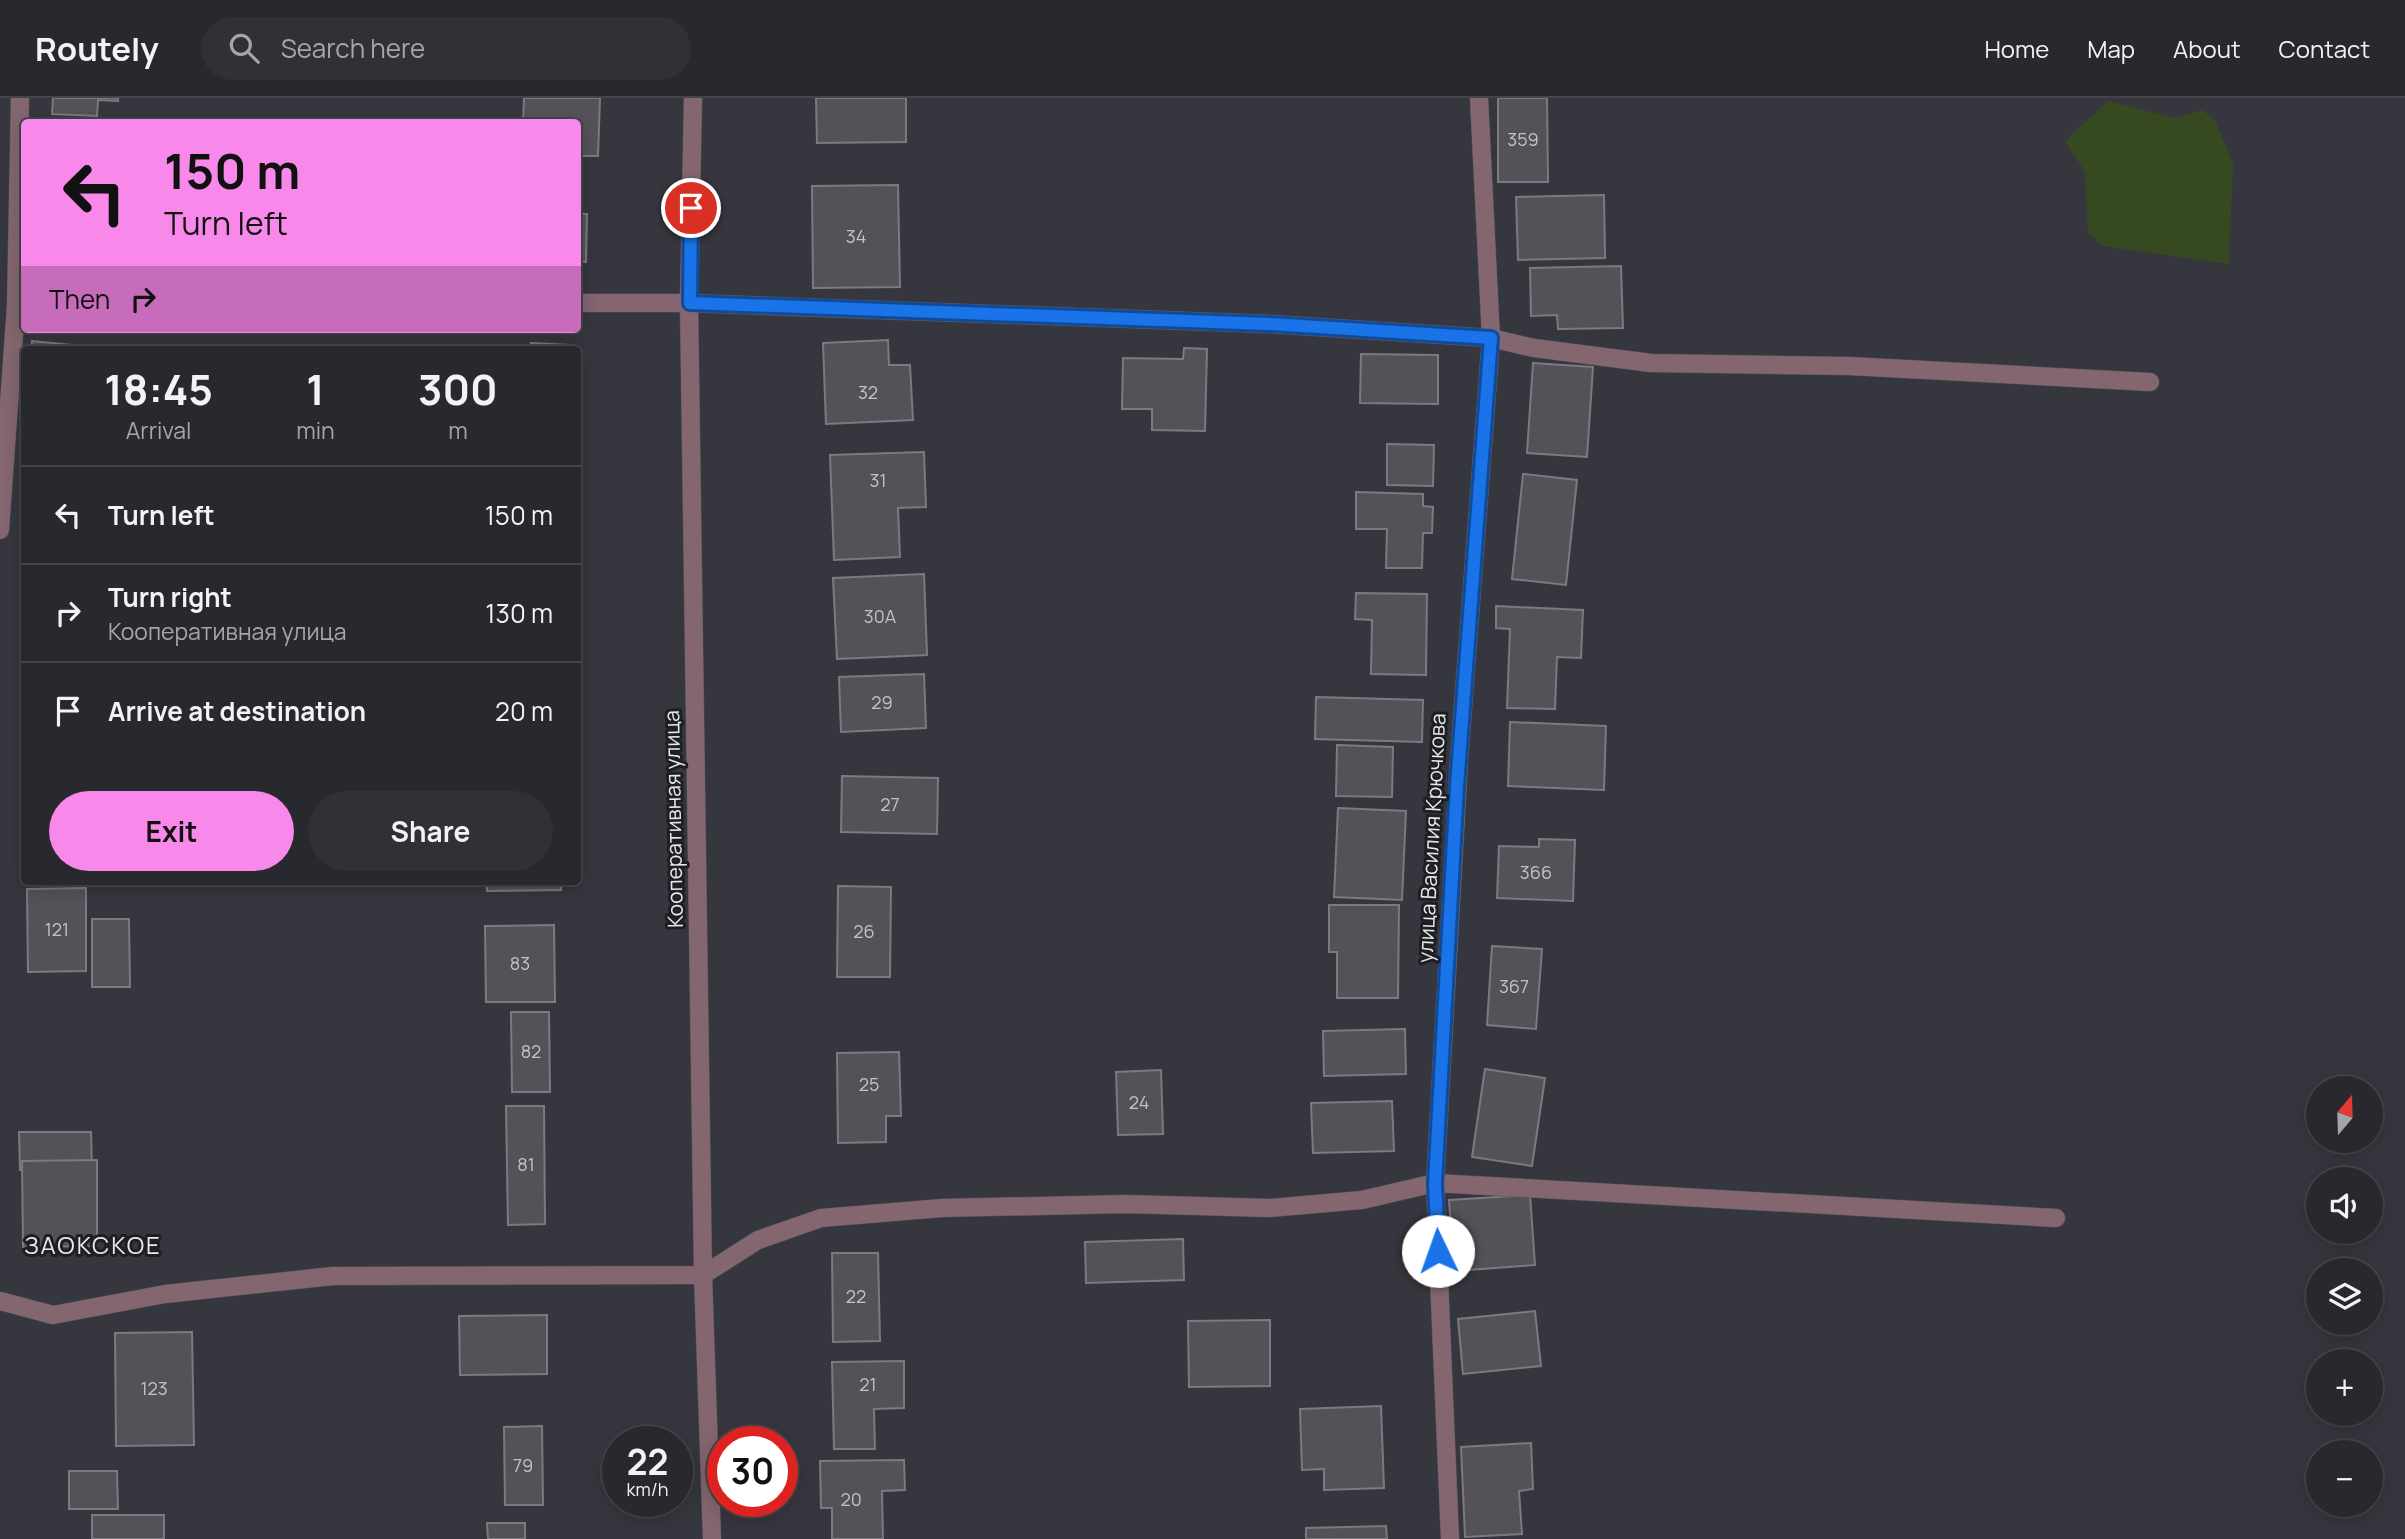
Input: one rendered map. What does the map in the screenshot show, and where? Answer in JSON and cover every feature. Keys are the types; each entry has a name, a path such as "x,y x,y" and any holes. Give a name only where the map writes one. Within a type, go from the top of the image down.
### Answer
{"street":[{"path":"0,530 14,306 20,98"},
{"name":"Кооперативная улица","path":"693,98 690,303 703,1275 712,1539"},
{"name":"улица Василия Крючкова","path":"1450,1539 1435,1183 1459,760 1491,338 1479,98"},
{"path":"581,303 690,303 1269,324 1491,338 1534,348 1651,363 1849,366 2150,382"},
{"path":"0,1301 53,1315 165,1294 333,1276 703,1275 758,1240 821,1218 955,1207 1125,1204 1269,1208 1362,1200 1435,1183 2056,1218"}],"green space":[{"path":"2108,101 2175,118 2202,110 2215,120 2233,164 2229,264 2103,246 2088,233 2085,172 2065,141"}],"building":[{"path":"53,98 118,98 118,101 98,100 97,116 52,114"},
{"path":"524,98 600,98 598,156 581,156 581,119 523,119"},
{"path":"816,98 906,98 906,142 817,143"},
{"path":"1498,98 1547,98 1548,182 1498,182"},
{"path":"898,185 900,287 813,288 812,186"},
{"path":"1604,195 1605,258 1518,260 1516,197"},
{"path":"581,214 587,214 586,262 581,261"},
{"path":"1621,266 1623,328 1558,329 1557,315 1531,316 1530,268"},
{"path":"888,340 889,365 910,365 913,420 826,424 823,343"},
{"path":"32,341 83,346 31,346"},
{"path":"531,343 569,345 569,346 531,346"},
{"path":"1184,348 1207,349 1205,431 1152,430 1152,409 1122,409 1123,358 1183,359"},
{"path":"1361,354 1438,355 1438,404 1360,403"},
{"path":"1533,363 1593,367 1587,457 1527,453"},
{"path":"1387,444 1434,445 1433,486 1387,485"},
{"path":"924,452 926,507 898,508 900,557 834,560 830,455"},
{"path":"1523,474 1577,480 1566,585 1512,579"},
{"path":"1356,492 1423,494 1423,506 1433,507 1432,533 1423,533 1422,568 1386,568 1387,529 1356,529"},
{"path":"924,574 927,655 837,659 833,578"},
{"path":"1356,593 1427,594 1426,675 1371,674 1372,620 1355,619"},
{"path":"1496,606 1583,610 1581,658 1557,657 1555,709 1507,708 1510,629 1496,628"},
{"path":"924,674 926,728 841,732 839,677"},
{"path":"1316,697 1423,700 1422,742 1315,739"},
{"path":"1510,722 1606,726 1604,790 1508,786"},
{"path":"1337,745 1393,747 1392,797 1336,796"},
{"path":"842,776 938,778 937,834 841,832"},
{"path":"1338,808 1406,811 1402,900 1334,897"},
{"path":"1539,839 1575,840 1573,901 1497,898 1499,846 1539,847"},
{"path":"487,885 561,885 561,890 487,891"},
{"path":"838,886 891,887 890,977 837,977"},
{"path":"86,888 86,971 28,972 27,889"},
{"path":"1329,905 1399,905 1398,998 1337,998 1337,952 1329,952"},
{"path":"92,919 129,919 130,987 92,987"},
{"path":"554,925 555,1002 486,1002 485,926"},
{"path":"1492,946 1542,949 1536,1029 1487,1025"},
{"path":"511,1012 549,1012 550,1092 512,1092"},
{"path":"1405,1029 1406,1074 1324,1076 1323,1031"},
{"path":"899,1052 901,1116 886,1116 886,1142 838,1143 837,1053"},
{"path":"1485,1069 1545,1078 1532,1166 1472,1157"},
{"path":"1161,1070 1163,1134 1118,1135 1116,1072"},
{"path":"1392,1101 1394,1151 1313,1153 1311,1103"},
{"path":"506,1106 544,1106 545,1224 508,1225"},
{"path":"19,1132 91,1132 92,1169 20,1170"},
{"path":"97,1160 97,1246 23,1247 22,1161"},
{"path":"1530,1195 1535,1265 1454,1271 1449,1200"},
{"path":"1183,1239 1184,1280 1086,1283 1085,1242"},
{"path":"832,1253 878,1253 880,1341 833,1342"},
{"path":"1535,1311 1541,1366 1463,1374 1458,1319"},
{"path":"547,1315 547,1374 460,1375 459,1316"},
{"path":"1270,1320 1270,1386 1189,1387 1188,1321"},
{"path":"192,1332 194,1445 116,1446 115,1333"},
{"path":"904,1361 904,1408 874,1409 875,1449 834,1449 832,1362"},
{"path":"1381,1406 1384,1488 1324,1490 1324,1469 1302,1470 1300,1409"},
{"path":"542,1426 543,1505 505,1505 504,1427"},
{"path":"1531,1443 1533,1489 1519,1491 1522,1534 1465,1537 1461,1447"},
{"path":"904,1460 905,1490 882,1491 883,1539 832,1539 832,1508 821,1508 820,1461"},
{"path":"69,1471 117,1471 118,1509 69,1509"},
{"path":"92,1515 164,1515 164,1539 92,1539"},
{"path":"487,1523 525,1523 525,1539 488,1539"},
{"path":"1386,1526 1387,1539 1306,1539 1306,1528"}],"district":[{"name":"ЗАОКСКОЕ","path":"93,1246"}],"route":[{"path":"691,208 690,303 1269,324 1491,338 1457,786 1435,1183 1438,1251"}]}
